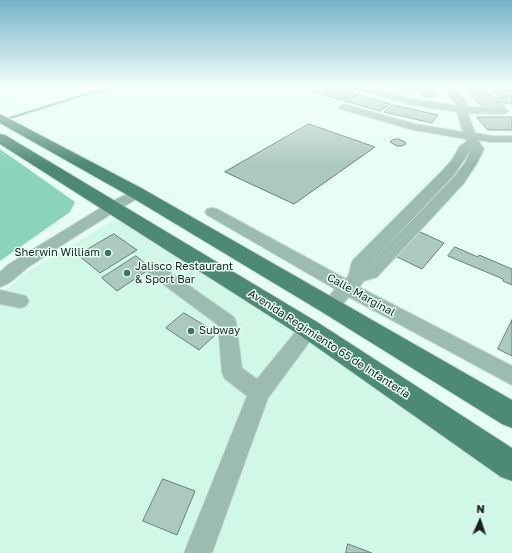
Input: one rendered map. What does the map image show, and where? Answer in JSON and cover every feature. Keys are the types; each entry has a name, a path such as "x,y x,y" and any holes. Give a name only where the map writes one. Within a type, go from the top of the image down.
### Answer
{"main road":[{"path":"0,118 137,194 330,306 512,415"},
{"name":"Avenida Regimiento 65 de Infantería","path":"0,138 309,329 512,466"}],"street":[{"path":"368,114 417,128 471,140 486,137 488,134 512,134"},
{"path":"330,306 353,283 371,273 385,247 444,186 471,163 478,149 471,140 462,114"},
{"path":"486,137 491,139 512,139"},
{"path":"0,281 16,268 112,207 137,194"},
{"name":"Calle Marginal","path":"212,212 353,283 512,376"},
{"path":"156,270 227,322 232,373 259,393"},
{"path":"0,297 20,301"},
{"path":"198,553 259,393 309,329"}],"shaded area":[{"path":"121,216 512,468 512,553 0,553 0,295 28,271"}],"green space":[{"path":"0,149 75,202 70,212 0,261"}],"building":[{"path":"392,114 438,115 432,123"},
{"path":"477,117 512,117 512,130 488,130"},
{"path":"309,124 375,147 294,204 225,172"},
{"path":"398,139 406,144 397,146 390,142"},
{"path":"416,230 444,243 422,269 393,255"},
{"name":"Sherwin William","path":"114,234 137,250 100,273 78,255"},
{"path":"455,247 512,269 512,285 503,281 503,279 448,256"},
{"name":"Jalisco Restaurant & Sport Bar","path":"136,256 151,268 117,291 102,278"},
{"name":"Subway","path":"184,313 217,333 199,350 166,328"},
{"path":"512,320 512,356 498,349"},
{"path":"163,479 195,491 177,535 143,521"},
{"path":"348,544 372,553 346,553"}],"waterway":[{"path":"0,121 23,114"}],"place":[{"name":"Sherwin William","path":"108,253"},
{"name":"Jalisco Restaurant & Sport Bar","path":"127,273"},
{"name":"Subway","path":"191,331"}]}
